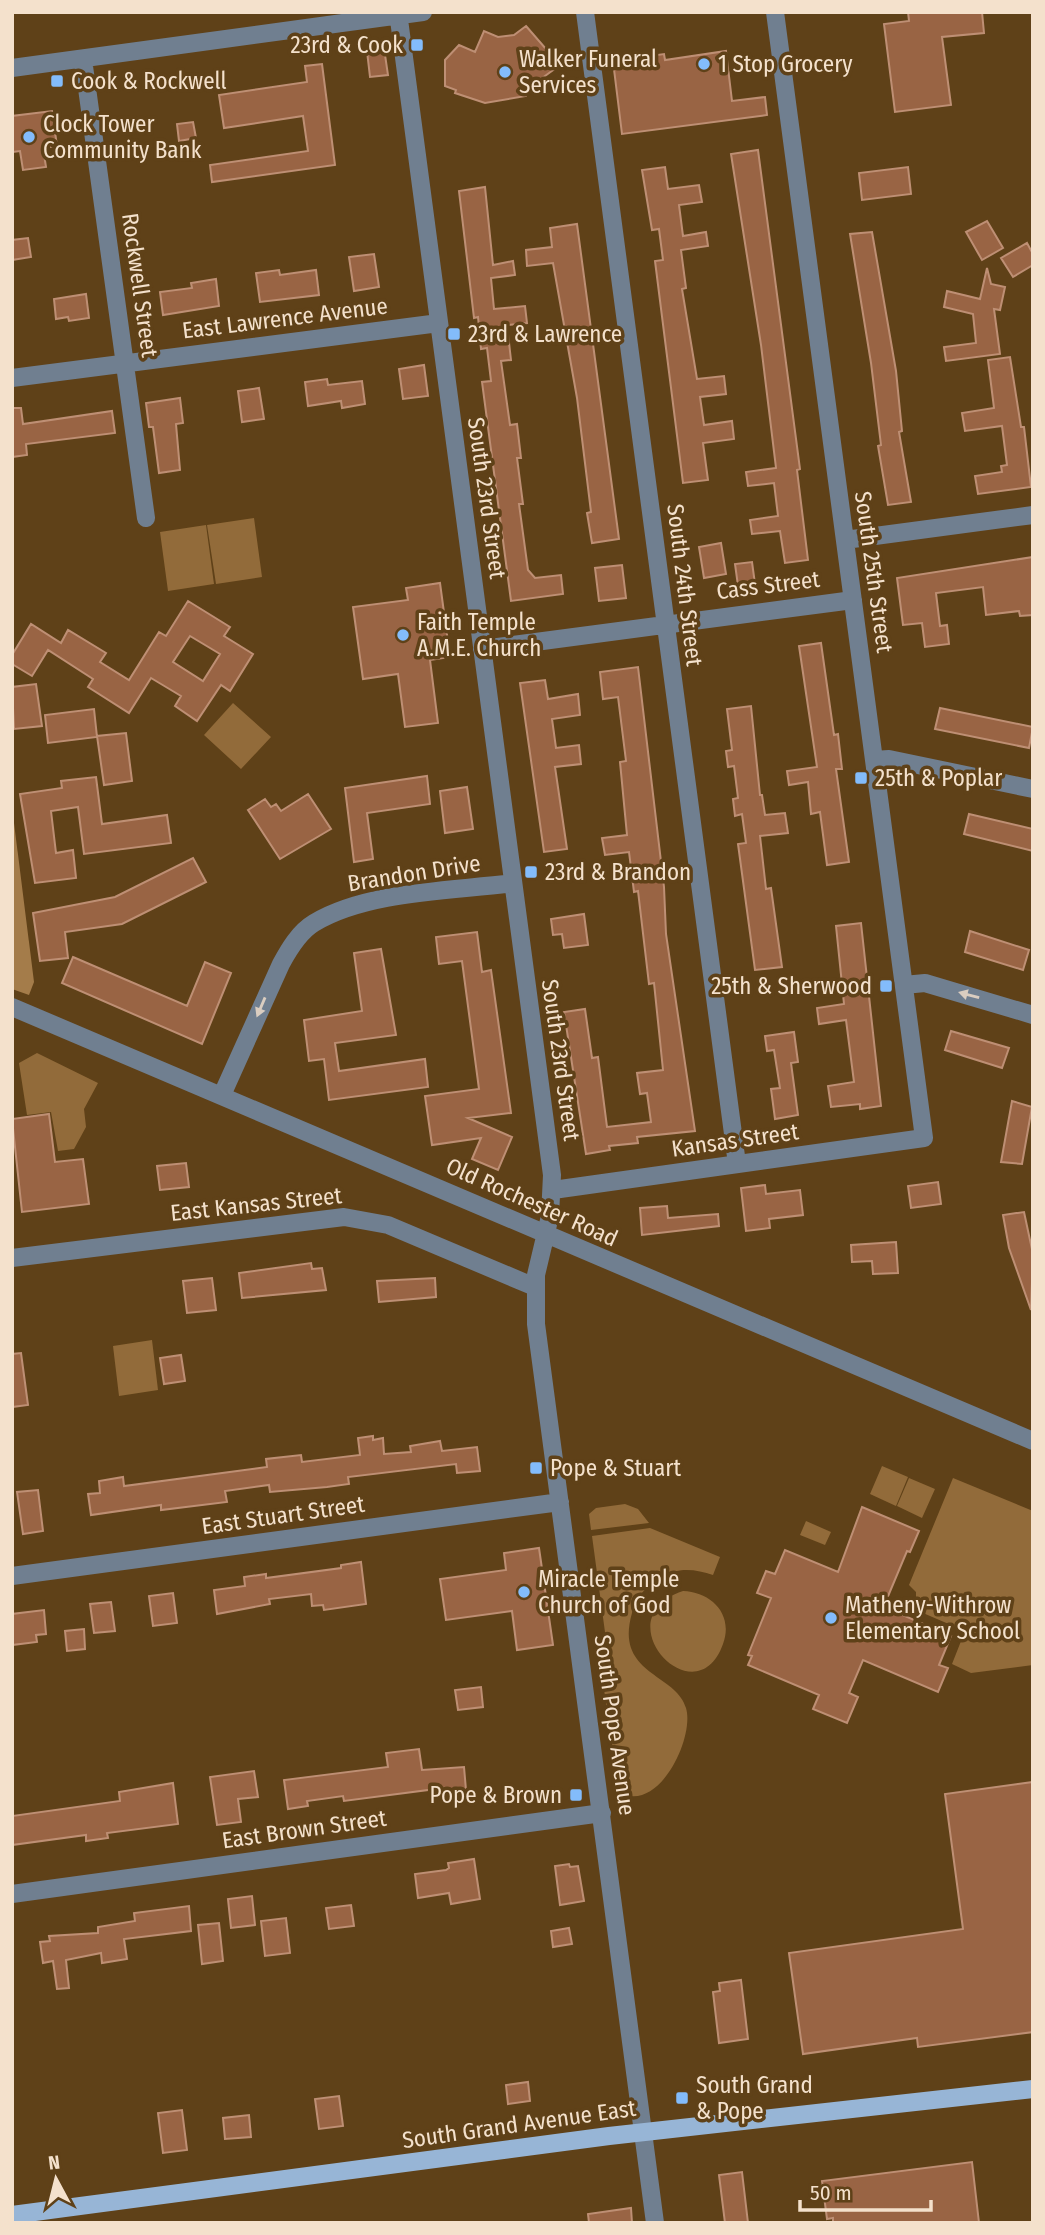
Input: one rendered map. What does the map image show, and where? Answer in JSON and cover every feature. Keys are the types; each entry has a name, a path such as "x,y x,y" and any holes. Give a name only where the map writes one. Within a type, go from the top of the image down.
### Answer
{"main road":[{"name":"South Grand Avenue East","path":"12,2215 643,2132 1033,2089"}],"street":[{"path":"12,68 423,12"},
{"name":"South 24th Street","path":"585,12 737,1164"},
{"name":"South 25th Street","path":"775,12 924,1138"},
{"name":"South 23rd Street","path":"399,14 553,1190 544,1235"},
{"name":"Rockwell Street","path":"83,59 127,363 146,518"},
{"name":"East Lawrence Avenue","path":"12,378 439,323"},
{"path":"845,540 1033,515"},
{"name":"Cass Street","path":"482,649 853,600"},
{"path":"874,760 889,759 1033,789"},
{"name":"Brandon Drive","path":"222,1095 291,945 313,924 356,905 513,883"},
{"path":"904,985 925,983 1033,1015"},
{"name":"Old Rochester Road","path":"12,1007 1033,1441"},
{"name":"Kansas Street","path":"553,1190 924,1138"},
{"name":"East Kansas Street","path":"12,1258 344,1217 388,1225 535,1287"},
{"name":"South Pope Avenue","path":"544,1235 535,1287 538,1347 655,2223"},
{"name":"East Stuart Street","path":"12,1576 560,1502"},
{"name":"East Brown Street","path":"12,1894 602,1813"}],"shaded area":[{"path":"254,518 262,577 216,584 207,525"},
{"path":"206,525 214,584 168,591 160,532"},
{"path":"233,703 271,737 241,769 204,735"},
{"path":"12,807 34,982 29,995 12,989"},
{"path":"37,1053 98,1083 84,1109 86,1127 74,1149 58,1151 51,1112 27,1115 19,1063"},
{"path":"152,1340 158,1390 119,1396 113,1346"},
{"path":"882,1466 908,1477 896,1506 870,1494"},
{"path":"909,1478 935,1489 922,1518 897,1506"},
{"path":"953,1478 1033,1511 1033,1665 971,1673 952,1664 965,1631 916,1610 916,1592 909,1585"},
{"path":"625,1504 638,1509 649,1523 591,1530 589,1514 596,1508"},
{"path":"806,1521 831,1532 825,1545 800,1535"},
{"path":"650,1528 720,1557 713,1575 687,1570 661,1577 643,1592 634,1607 629,1633 631,1649 648,1671 680,1696 686,1708 687,1721 685,1737 670,1770 660,1783 647,1793 633,1796 619,1792 599,1655 607,1647 592,1536"},
{"path":"683,1591 703,1595 711,1600 723,1614 725,1623 723,1644 710,1665 694,1672 677,1668 662,1656 653,1640 651,1621 660,1604"}],"building":[{"path":"908,12 982,12 984,33 942,37 951,105 895,112 884,24 909,21"},
{"path":"526,26 560,65 527,89 526,96 485,103 455,93 456,90 445,86 445,60 459,45 475,52 484,31 498,37 514,35"},
{"path":"384,48 388,75 370,77 367,51"},
{"path":"726,51 732,101 765,97 767,115 622,134 613,61 664,54 665,60"},
{"path":"322,64 335,165 212,182 210,165 308,151 303,116 224,128 219,95 307,82 305,66"},
{"path":"52,111 57,146 43,148 46,167 23,170 20,151 12,152 12,116"},
{"path":"193,122 196,138 179,141 177,124"},
{"path":"758,150 800,469 797,470 808,560 785,563 780,531 752,534 750,520 778,516 774,483 748,486 746,472 776,468 761,345 731,154"},
{"path":"665,167 668,189 699,185 702,202 679,205 683,236 706,232 708,246 681,250 686,288 682,289 697,379 724,376 726,394 700,397 704,425 732,421 734,439 703,443 708,480 683,483 655,261 663,260 659,229 652,230 642,170"},
{"path":"908,167 911,194 862,200 859,173"},
{"path":"485,187 493,265 513,261 515,275 491,278 494,309 525,306 527,323 507,325 511,360 501,361 510,425 517,424 521,458 517,458 523,504 519,504 528,570 535,578 561,575 563,594 511,601 482,382 491,381 487,348 481,349 478,317 474,318 459,191"},
{"path":"987,221 1003,248 982,260 966,232"},
{"path":"577,224 619,539 592,543 587,513 591,512 577,398 553,263 527,266 526,250 552,247 550,228"},
{"path":"872,232 896,371 902,431 899,432 911,502 888,505 878,446 881,445 871,363 850,234"},
{"path":"28,238 31,257 12,260 12,240"},
{"path":"1027,243 1033,254 1033,265 1013,277 1001,258"},
{"path":"374,254 379,287 354,291 349,257"},
{"path":"987,268 991,284 1005,287 1000,310 994,309 1000,354 946,361 944,347 976,343 973,314 944,307 947,291 980,299"},
{"path":"279,270 280,275 316,270 319,295 260,302 256,273"},
{"path":"216,279 219,306 163,315 160,292 192,288 191,283"},
{"path":"86,294 89,318 69,321 68,317 56,319 54,299"},
{"path":"1010,357 1021,427 1024,427 1031,487 978,494 975,476 1002,472 1001,466 1007,465 1002,426 965,431 962,413 994,408 988,360"},
{"path":"424,365 428,396 403,399 399,369"},
{"path":"327,379 328,385 362,381 365,404 342,408 341,401 308,406 305,382"},
{"path":"259,388 264,419 242,422 238,391"},
{"path":"180,398 183,423 176,424 180,470 159,473 153,427 149,427 146,403"},
{"path":"12,408 21,408 23,424 112,411 115,433 26,444 27,455 12,457"},
{"path":"721,543 726,574 704,578 699,547"},
{"path":"1033,557 1033,615 1020,616 1019,611 986,615 983,587 936,593 940,626 947,625 949,644 925,647 922,623 903,625 897,578"},
{"path":"752,562 755,584 738,586 735,564"},
{"path":"622,565 626,598 599,601 595,568"},
{"path":"440,583 450,657 430,660 438,723 405,727 398,674 363,679 353,607 408,600 406,588"},
{"path":"188,601 230,627 224,636 253,654 230,691 221,685 197,721 175,706 181,696 151,678 129,713 88,687 93,679 48,650 32,676 12,664 12,655 31,624 61,643 68,630 106,653 100,662 129,680 159,632 166,636","holes":["190,636 220,654 203,681 173,662"]},
{"path":"821,643 834,735 838,734 842,769 836,769 849,862 827,865 820,812 811,814 808,782 789,785 787,771 817,767 799,646"},
{"path":"638,667 664,887 666,934 695,1131 637,1137 638,1143 609,1146 610,1150 586,1154 564,1012 585,1009 592,1058 598,1057 607,1127 651,1122 647,1093 640,1094 637,1073 663,1070 654,983 649,984 638,891 634,892 629,852 605,855 602,838 627,835 620,762 626,761 618,697 603,699 600,672"},
{"path":"545,680 548,699 578,694 580,715 552,719 556,748 579,745 581,764 555,767 567,849 544,852 520,683"},
{"path":"36,684 42,726 14,729 12,687"},
{"path":"751,706 760,795 765,815 785,813 788,833 760,836 766,889 771,888 782,967 755,970 738,844 746,843 742,814 735,816 733,799 738,798 734,766 728,767 726,751 732,750 727,709"},
{"path":"940,708 1033,727 1029,748 935,729"},
{"path":"94,709 97,737 48,743 45,715"},
{"path":"126,733 132,781 104,785 97,736"},
{"path":"427,776 430,804 367,813 373,859 354,862 345,788"},
{"path":"96,777 102,824 167,815 171,843 84,854 78,807 51,811 56,853 73,850 76,878 35,883 20,794 62,788 61,781"},
{"path":"467,787 473,829 445,833 440,791"},
{"path":"308,794 331,829 280,859 248,810 265,799 271,807 276,804 281,811"},
{"path":"969,814 1033,829 1033,851 964,834"},
{"path":"193,858 206,882 122,924 65,932 68,958 40,961 33,913 115,897"},
{"path":"584,914 588,945 564,948 562,934 553,935 551,919"},
{"path":"861,923 881,1106 860,1109 860,1104 831,1107 828,1086 854,1082 846,1020 819,1024 817,1008 844,1004 836,926"},
{"path":"970,931 1029,950 1023,970 965,952"},
{"path":"477,932 482,972 491,970 511,1113 468,1118 512,1137 498,1170 472,1159 481,1138 432,1145 425,1096 479,1089 462,961 439,964 436,937"},
{"path":"381,949 396,1035 335,1043 339,1071 425,1059 428,1087 329,1100 324,1059 309,1061 304,1020 362,1011 354,953"},
{"path":"73,957 187,1006 205,962 231,973 202,1044 62,983"},
{"path":"951,1031 1009,1048 1002,1068 945,1050"},
{"path":"794,1032 798,1062 791,1063 798,1115 775,1119 771,1089 780,1088 774,1050 767,1051 765,1036"},
{"path":"1012,1101 1032,1107 1022,1164 1001,1162"},
{"path":"49,1114 55,1162 83,1159 89,1204 22,1212 12,1119"},
{"path":"186,1163 189,1187 160,1190 157,1166"},
{"path":"938,1182 941,1204 911,1208 908,1186"},
{"path":"765,1185 766,1194 800,1190 803,1215 769,1219 770,1228 746,1231 741,1188"},
{"path":"667,1206 668,1218 718,1214 719,1226 642,1235 640,1208"},
{"path":"1024,1212 1033,1254 1031,1310 1009,1248 1003,1215"},
{"path":"896,1242 898,1273 873,1274 872,1261 852,1262 851,1245"},
{"path":"311,1263 312,1269 322,1268 326,1290 242,1298 239,1273"},
{"path":"212,1278 216,1310 187,1313 183,1281"},
{"path":"435,1278 436,1297 379,1302 377,1281"},
{"path":"21,1353 28,1405 12,1407 12,1354"},
{"path":"181,1355 185,1381 164,1384 160,1358"},
{"path":"373,1436 373,1440 383,1438 384,1454 411,1452 410,1446 440,1441 442,1451 477,1447 480,1471 457,1473 456,1464 348,1477 349,1484 327,1487 270,1492 269,1485 225,1491 227,1502 161,1510 161,1505 91,1515 88,1494 100,1493 99,1481 123,1477 124,1486 267,1467 266,1459 301,1455 302,1462 360,1455 358,1438"},
{"path":"38,1490 43,1531 23,1534 17,1492"},
{"path":"862,1507 919,1531 910,1552 907,1551 886,1601 893,1604 891,1610 951,1636 939,1665 948,1668 938,1692 863,1660 849,1693 858,1697 847,1723 813,1709 819,1695 748,1665 752,1656 748,1655 771,1598 757,1593 766,1571 775,1574 785,1550 838,1572"},
{"path":"539,1548 553,1645 517,1650 512,1611 446,1620 440,1579 506,1570 504,1553"},
{"path":"361,1562 366,1604 324,1610 323,1605 312,1606 311,1594 269,1599 270,1604 217,1614 214,1590 245,1586 244,1577 266,1574 266,1578 341,1568 341,1565"},
{"path":"173,1593 177,1623 153,1626 149,1596"},
{"path":"111,1602 115,1631 94,1633 90,1604"},
{"path":"44,1610 46,1634 36,1635 37,1642 12,1645 12,1614"},
{"path":"84,1629 85,1649 67,1651 65,1631"},
{"path":"481,1687 483,1707 458,1710 455,1690"},
{"path":"419,1749 422,1770 464,1767 466,1790 444,1792 444,1788 344,1801 343,1796 307,1801 308,1806 288,1809 284,1780 388,1767 386,1753"},
{"path":"254,1771 258,1797 238,1799 241,1822 217,1825 210,1777"},
{"path":"1033,1782 1033,2032 918,2047 917,2038 803,2054 789,1953 963,1929 945,1794"},
{"path":"173,1783 178,1824 107,1833 108,1838 86,1841 86,1835 12,1845 12,1816 120,1801 119,1792"},
{"path":"474,1859 480,1899 451,1904 449,1893 418,1898 415,1874 446,1870 449,1868 448,1863"},
{"path":"569,1864 570,1867 578,1866 584,1901 560,1905 555,1866"},
{"path":"252,1896 255,1925 231,1928 228,1899"},
{"path":"351,1905 354,1926 329,1929 326,1908"},
{"path":"189,1906 191,1931 124,1939 127,1959 102,1963 101,1953 66,1960 69,1988 57,1989 53,1961 43,1963 40,1942 50,1941 49,1936 98,1933 98,1927 135,1921 134,1913"},
{"path":"286,1918 290,1953 265,1956 261,1921"},
{"path":"219,1923 223,1961 202,1964 198,1925"},
{"path":"569,1928 572,1944 553,1947 551,1931"},
{"path":"741,1980 748,2039 719,2043 713,1992 720,1991 719,1983"},
{"path":"528,2082 530,2101 508,2104 506,2085"},
{"path":"339,2096 343,2126 319,2129 315,2099"},
{"path":"182,2110 187,2150 163,2153 158,2113"},
{"path":"249,2115 251,2137 225,2139 223,2118"},
{"path":"972,2162 979,2223 833,2223 833,2218 827,2219 822,2181"},
{"path":"742,2172 748,2223 725,2223 719,2175"},
{"path":"631,2208 632,2223 589,2223 588,2214"}],"place":[{"name":"23rd & Cook","path":"417,45"},
{"name":"1 Stop Grocery","path":"704,64"},
{"name":"Walker Funeral Services","path":"505,72"},
{"name":"Cook & Rockwell","path":"57,81"},
{"name":"Clock Tower Community Bank","path":"29,137"},
{"name":"23rd & Lawrence","path":"454,334"},
{"name":"Faith Temple A.M.E. Church","path":"403,635"},
{"name":"25th & Poplar","path":"861,778"},
{"name":"23rd & Brandon","path":"531,872"},
{"name":"25th & Sherwood","path":"886,986"},
{"name":"Pope & Stuart","path":"536,1468"},
{"name":"Miracle Temple Church of God","path":"524,1592"},
{"name":"Matheny-Withrow Elementary School","path":"831,1618"},
{"name":"Pope & Brown","path":"576,1795"},
{"name":"South Grand & Pope","path":"682,2098"}]}
